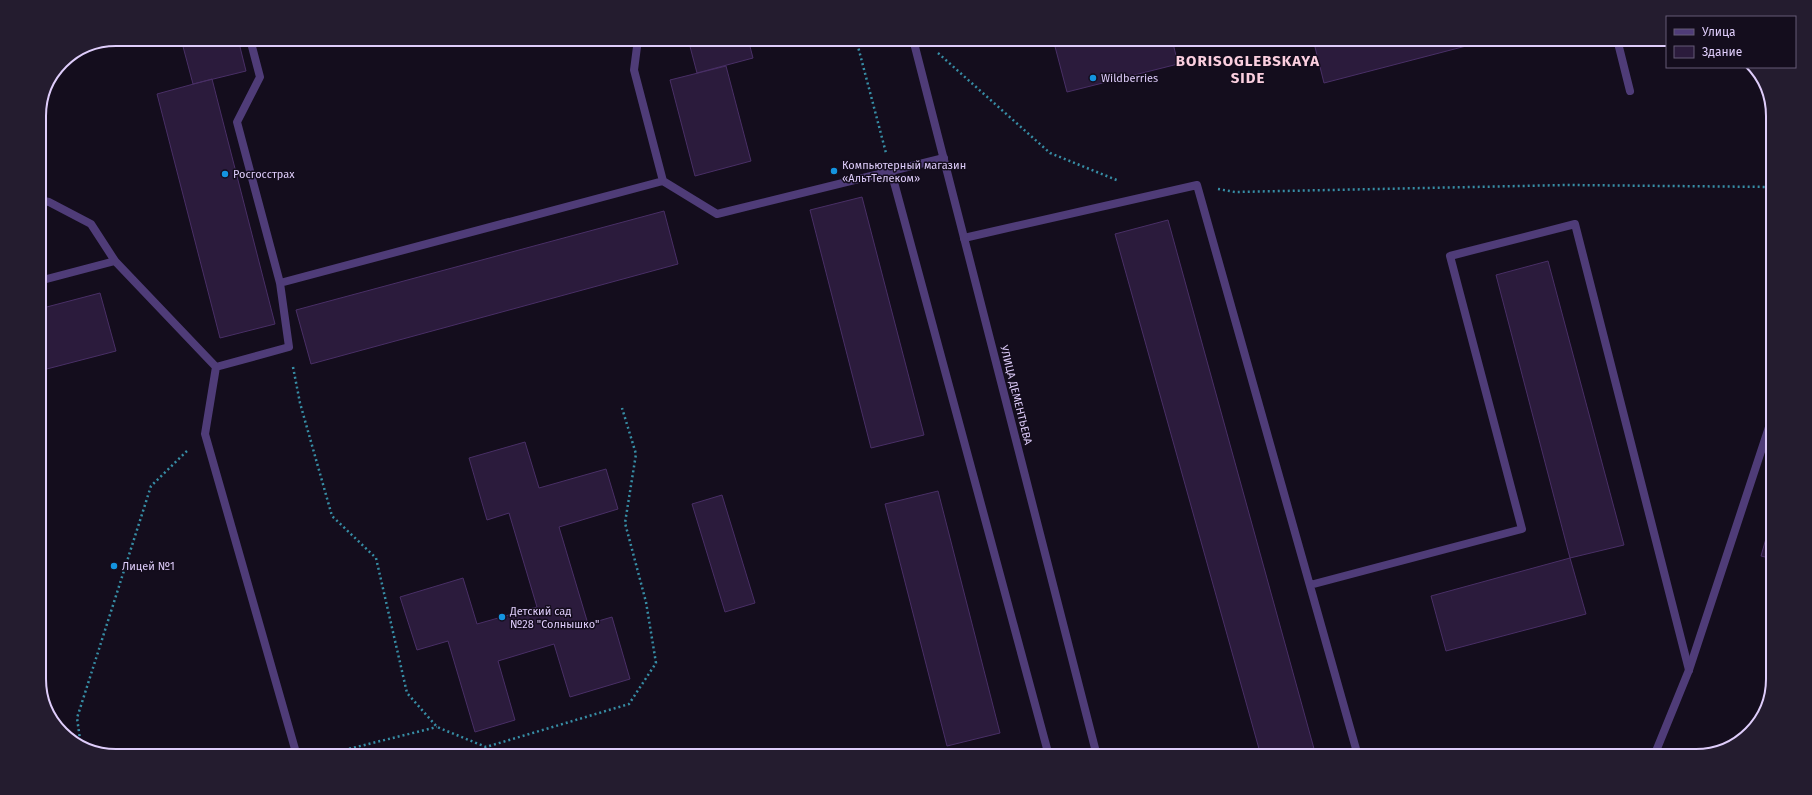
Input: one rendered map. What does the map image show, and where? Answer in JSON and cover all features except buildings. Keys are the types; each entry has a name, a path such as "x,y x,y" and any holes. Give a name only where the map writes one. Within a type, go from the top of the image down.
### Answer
{"street":[{"path":"216,367 289,346 280,283 237,122 260,77 252,46"},
{"path":"637,46 634,70 663,181 717,214 944,158"},
{"name":"УЛИЦА ДЕМЕНТЬЕВА","path":"915,46 1095,749"},
{"path":"1619,46 1630,91"},
{"path":"891,171 1047,749"},
{"path":"280,283 663,181"},
{"path":"964,238 1197,185 1356,749"},
{"path":"46,201 91,224 115,261 216,367"},
{"path":"1310,585 1522,529 1450,256 1575,224 1689,670"},
{"path":"46,279 115,261"},
{"path":"216,367 205,434 295,749"},
{"path":"1657,749 1689,670 1766,436"}],"path":[{"path":"858,46 891,171"},
{"path":"933,49 1050,153 1118,181 1126,181"},
{"path":"1197,185 1235,192 1567,185 1766,187"},
{"path":"289,346 300,403 332,516 376,558 407,693 436,727 486,747 629,704 656,663 646,602 625,523 636,454 622,408"},
{"path":"80,739 77,718 151,486 205,434"},
{"path":"348,749 436,727"}],"place":[{"name":"Wildberries","path":"1093,78"},
{"name":"Компьютерный магазин «АльтТелеком»","path":"834,171"},
{"name":"Росгосстрах","path":"225,174"},
{"name":"Лицей №1","path":"114,566"},
{"name":"Детский сад №28 \"Солнышко\"","path":"502,617"}],"district":[{"name":"BORISOGLEBSKAYA SIDE","path":"1248,70"}]}
